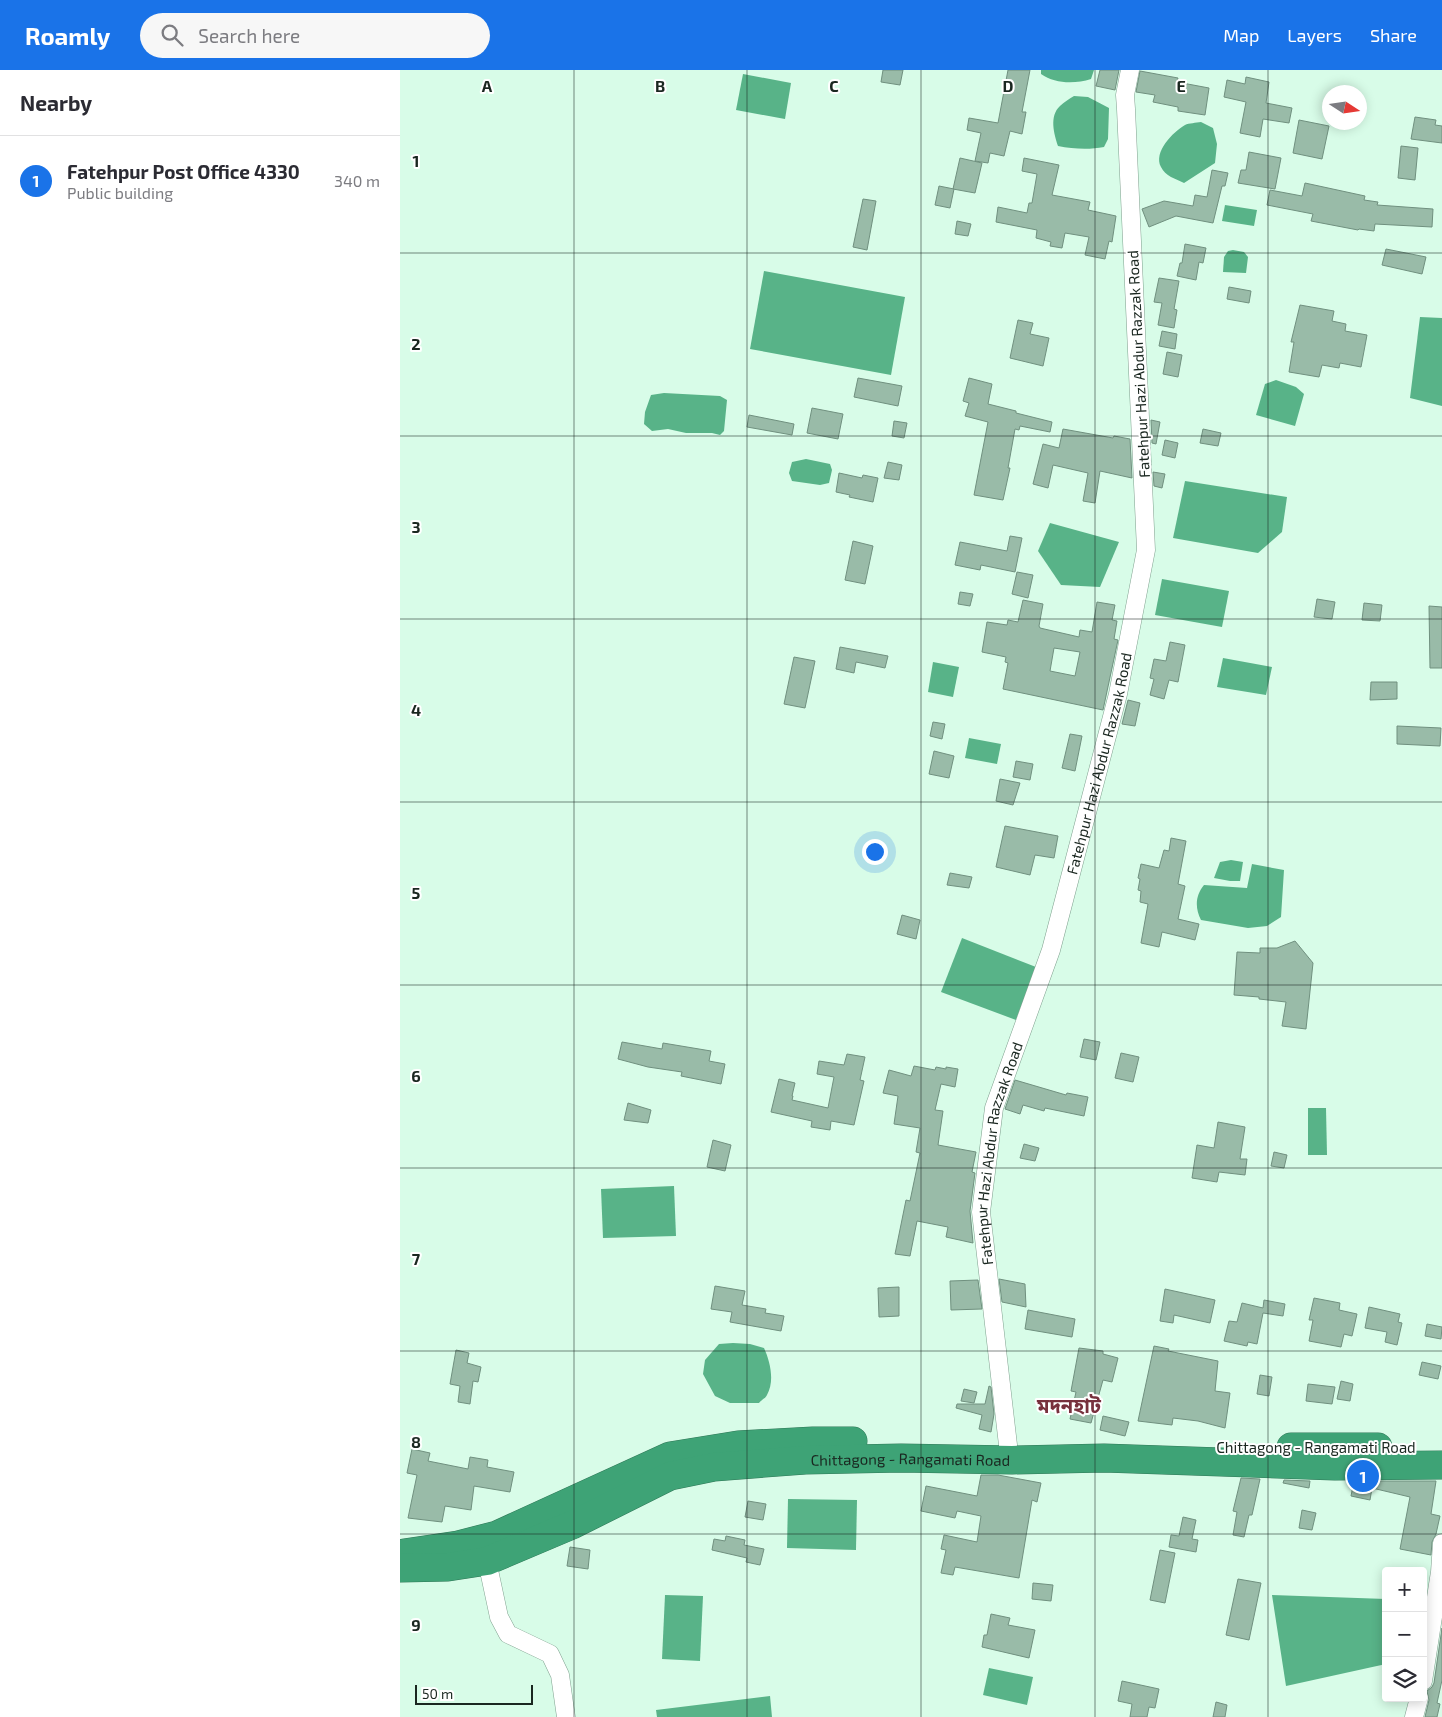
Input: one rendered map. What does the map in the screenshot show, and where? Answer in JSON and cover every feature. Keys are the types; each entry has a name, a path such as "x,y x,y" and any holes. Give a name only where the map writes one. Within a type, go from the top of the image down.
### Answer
{"highway":[{"name":"Chittagong - Rangamati Road","path":"400,1553 410,1554 498,1535 670,1456 738,1445 813,1441 950,1442 1008,1445 1442,1448"},
{"name":"Chittagong - Rangamati Road","path":"400,1568 448,1567 487,1561 572,1525 670,1476 714,1467 805,1460 901,1458 1012,1460 1104,1458 1335,1466 1442,1465"}],"street":[{"name":"Fatehpur Hazi Abdur Razzak Road","path":"1008,1445 981,1212 994,1108 1051,950 1118,694 1146,550 1125,94 1130,70"},
{"path":"1427,1657 1440,1572 1442,1543"},
{"path":"487,1561 499,1617 508,1634 550,1654 560,1675 566,1717"},
{"path":"1414,1717 1418,1702"}],"shaded area":[{"path":"1041,70 1094,70 1091,79 1072,82 1052,80 1041,74"},
{"path":"743,74 791,83 785,119 736,110"},
{"path":"1074,96 1088,97 1109,108 1108,139 1104,147 1081,149 1058,146 1054,131 1054,115 1060,106"},
{"path":"1201,122 1213,128 1217,144 1215,163 1184,183 1165,173 1159,161 1160,155 1170,137 1180,128 1187,124"},
{"path":"1225,205 1257,210 1254,226 1222,221"},
{"path":"1228,251 1244,252 1248,257 1246,273 1223,272 1224,257"},
{"path":"764,271 905,297 891,375 750,349"},
{"path":"1420,317 1442,318 1442,406 1410,398"},
{"path":"1276,380 1296,387 1304,394 1295,426 1256,415 1265,384"},
{"path":"664,393 720,396 727,400 724,431 720,435 712,433 686,433 668,429 652,431 644,424 645,412 651,395"},
{"path":"806,459 830,464 832,470 829,483 820,485 792,481 789,473 792,462"},
{"path":"1185,481 1287,497 1282,532 1258,553 1173,538"},
{"path":"1050,523 1119,542 1100,587 1061,585 1038,551"},
{"path":"1162,579 1229,591 1222,627 1155,615"},
{"path":"1223,658 1272,667 1266,695 1217,687"},
{"path":"933,662 959,667 953,697 928,692"},
{"path":"969,738 1001,744 997,764 965,758"},
{"path":"1231,860 1243,862 1240,881 1214,878 1220,862"},
{"path":"1252,864 1284,870 1281,917 1267,926 1248,928 1201,920 1197,902 1199,893 1204,885 1247,888"},
{"path":"962,938 1036,967 1016,1020 941,992"},
{"path":"1308,1108 1326,1108 1327,1155 1308,1155"},
{"path":"674,1186 676,1236 603,1238 601,1189"},
{"path":"719,1344 750,1344 764,1348 770,1365 771,1384 766,1396 759,1403 730,1403 715,1396 703,1374 705,1360"},
{"path":"788,1499 857,1500 856,1550 787,1548"},
{"path":"665,1595 703,1596 700,1661 662,1659"},
{"path":"1272,1595 1382,1599 1382,1665 1286,1686"},
{"path":"989,1668 1033,1677 1027,1705 983,1695"},
{"path":"770,1696 772,1717 657,1717 656,1710"}],"building":[{"path":"883,70 903,70 900,85 881,82"},
{"path":"1008,70 1030,70 1022,112 1026,112 1022,134 1010,131 1004,156 990,153 988,163 975,161 981,133 967,130 969,118 998,123"},
{"path":"1100,70 1119,70 1115,90 1096,86"},
{"path":"1140,71 1178,78 1177,82 1209,88 1205,115 1178,111 1178,107 1153,102 1155,95 1136,92"},
{"path":"1246,77 1269,82 1266,103 1292,108 1289,123 1263,119 1260,137 1240,133 1246,102 1224,97 1227,80 1245,84"},
{"path":"1415,117 1436,120 1435,125 1442,126 1442,143 1411,139"},
{"path":"1299,120 1322,125 1322,130 1328,130 1322,159 1293,153"},
{"path":"1401,146 1418,148 1415,180 1398,178"},
{"path":"1249,152 1281,158 1275,189 1238,183 1241,170 1246,170"},
{"path":"960,158 982,163 975,193 953,189"},
{"path":"1024,158 1059,165 1052,195 1090,202 1088,210 1116,216 1112,242 1109,241 1105,259 1085,255 1089,237 1065,233 1062,248 1050,246 1051,242 1036,238 1037,230 996,222 998,207 1027,213 1029,203 1032,203 1037,174 1022,171"},
{"path":"1212,170 1228,173 1225,186 1222,186 1213,223 1176,216 1149,227 1142,209 1164,201 1193,206 1195,195 1207,197"},
{"path":"1305,183 1365,196 1364,200 1378,202 1377,205 1433,209 1432,227 1375,224 1374,231 1358,230 1311,221 1313,214 1267,205 1270,190 1302,196"},
{"path":"939,186 954,189 950,208 935,205"},
{"path":"863,199 876,201 867,250 853,247"},
{"path":"957,221 971,224 968,236 955,234"},
{"path":"1185,244 1206,248 1203,263 1199,262 1196,280 1177,276 1180,263 1182,263"},
{"path":"1386,249 1426,257 1422,274 1382,265"},
{"path":"1159,278 1179,281 1174,309 1177,310 1174,328 1158,325 1162,303 1154,302"},
{"path":"1229,287 1251,291 1249,303 1227,299"},
{"path":"1300,305 1334,311 1332,321 1346,324 1345,331 1367,335 1361,367 1340,363 1339,368 1322,365 1319,377 1289,372 1294,342 1291,342"},
{"path":"1018,320 1033,323 1030,334 1049,338 1043,366 1010,358"},
{"path":"1162,331 1177,334 1175,349 1159,346"},
{"path":"1167,352 1182,355 1178,377 1163,374"},
{"path":"858,378 902,386 898,406 854,397"},
{"path":"969,378 992,384 988,404 1052,422 1050,432 1020,426 1019,430 1015,429 1008,468 1010,468 1003,500 974,495 988,422 965,416 969,403 963,401"},
{"path":"812,408 843,414 838,439 807,433"},
{"path":"749,415 794,424 792,435 747,427"},
{"path":"1151,420 1160,422 1156,444 1152,443"},
{"path":"894,421 907,423 904,438 892,436"},
{"path":"1063,429 1113,438 1114,436 1130,439 1132,478 1100,471 1095,503 1083,501 1088,473 1053,465 1048,488 1033,484 1043,444 1059,448"},
{"path":"1203,429 1221,433 1218,446 1200,443"},
{"path":"1165,440 1178,443 1175,458 1162,455"},
{"path":"888,462 902,465 899,480 884,478"},
{"path":"1153,472 1165,474 1162,488 1154,486"},
{"path":"839,473 862,478 863,475 878,478 873,502 836,492"},
{"path":"1010,536 1022,538 1015,572 981,565 980,570 955,565 960,542 1007,551"},
{"path":"853,541 873,546 865,584 845,580"},
{"path":"1017,572 1033,575 1028,598 1012,594"},
{"path":"960,592 973,594 970,606 958,604"},
{"path":"1317,599 1335,602 1332,619 1314,617"},
{"path":"1023,600 1043,604 1040,628 1079,637 1080,630 1092,632 1097,602 1115,605 1112,620 1117,621 1114,639 1118,640 1103,710 1003,689 1008,663 1005,662 1006,657 982,652 987,622 1007,625 1008,620 1018,622","holes":["1054,648 1080,652 1075,676 1050,671"]},
{"path":"1364,603 1382,605 1380,621 1362,620"},
{"path":"1429,606 1442,607 1442,668 1430,668"},
{"path":"1170,642 1185,645 1178,682 1169,680 1164,699 1150,695 1154,679 1150,678 1154,659 1166,661"},
{"path":"840,647 888,656 885,668 856,662 854,673 836,669"},
{"path":"794,657 815,661 805,708 784,704"},
{"path":"1371,682 1397,682 1397,699 1370,700"},
{"path":"1128,700 1140,703 1135,726 1122,724"},
{"path":"933,722 945,724 942,739 930,736"},
{"path":"1397,726 1441,728 1440,746 1397,744"},
{"path":"1070,734 1082,736 1075,771 1062,768"},
{"path":"934,751 954,756 949,778 929,774"},
{"path":"1016,761 1033,764 1030,780 1013,777"},
{"path":"1000,779 1020,783 1013,805 996,801"},
{"path":"1005,826 1058,836 1054,858 1035,855 1030,875 996,867"},
{"path":"1171,838 1186,841 1178,884 1185,886 1178,919 1199,924 1195,940 1162,932 1159,947 1141,943 1148,904 1140,902 1141,891 1138,890 1140,879 1138,878 1141,864 1159,868 1164,850 1169,851"},
{"path":"950,873 972,877 969,888 947,885"},
{"path":"902,915 920,920 916,939 897,934"},
{"path":"1295,941 1313,963 1306,1029 1282,1026 1286,1002 1234,995 1237,952 1260,953 1260,948 1277,948"},
{"path":"1084,1039 1100,1042 1096,1060 1080,1057"},
{"path":"622,1042 662,1049 663,1043 711,1051 709,1061 725,1064 721,1084 681,1076 682,1072 648,1067 618,1059"},
{"path":"1121,1053 1139,1057 1133,1082 1115,1078"},
{"path":"847,1054 865,1057 860,1080 864,1081 854,1125 831,1121 830,1130 811,1127 812,1121 771,1112 779,1079 795,1083 792,1100 828,1108 834,1077 817,1074 819,1061 844,1065"},
{"path":"914,1066 935,1070 936,1067 958,1069 955,1087 941,1084 935,1110 943,1111 938,1145 976,1152 972,1172 975,1173 970,1211 973,1243 946,1237 948,1227 917,1221 910,1256 895,1254 906,1200 910,1201 920,1153 916,1152 920,1128 894,1124 898,1096 883,1093 889,1070 911,1076"},
{"path":"1015,1080 1066,1095 1067,1093 1088,1097 1084,1116 1045,1108 1044,1111 1023,1105 1020,1114 1005,1109"},
{"path":"628,1103 651,1110 648,1123 624,1120"},
{"path":"1218,1122 1245,1127 1240,1159 1247,1159 1245,1175 1219,1172 1217,1182 1192,1178 1197,1145 1214,1148"},
{"path":"713,1140 731,1145 725,1171 707,1167"},
{"path":"1024,1144 1039,1148 1035,1161 1020,1158"},
{"path":"1274,1152 1287,1155 1284,1168 1271,1166"},
{"path":"999,1279 1025,1284 1026,1307 1002,1302"},
{"path":"978,1280 982,1309 951,1310 950,1281"},
{"path":"715,1286 745,1291 742,1305 766,1309 765,1313 784,1316 781,1331 730,1322 732,1312 711,1309"},
{"path":"899,1287 899,1316 879,1317 878,1288"},
{"path":"1165,1289 1215,1300 1210,1323 1174,1315 1173,1323 1160,1321"},
{"path":"1314,1298 1340,1303 1339,1310 1357,1314 1352,1336 1344,1334 1341,1347 1309,1341 1313,1320 1309,1320"},
{"path":"1264,1300 1285,1304 1283,1316 1263,1313 1257,1344 1248,1342 1247,1346 1224,1341 1229,1321 1237,1322 1242,1303 1263,1308"},
{"path":"1369,1307 1400,1314 1398,1322 1402,1323 1397,1345 1385,1342 1387,1332 1365,1328"},
{"path":"1028,1310 1075,1319 1072,1337 1025,1329"},
{"path":"1427,1324 1442,1327 1441,1339 1425,1336"},
{"path":"1154,1346 1169,1349 1168,1351 1218,1361 1215,1391 1230,1393 1225,1428 1198,1421 1173,1418 1172,1425 1138,1421"},
{"path":"1079,1348 1103,1351 1103,1354 1118,1358 1112,1382 1103,1380 1091,1423 1070,1419 1076,1392 1071,1391"},
{"path":"456,1350 469,1353 467,1363 481,1367 478,1382 473,1381 470,1404 458,1402 460,1386 450,1384"},
{"path":"1422,1362 1441,1366 1438,1379 1419,1375"},
{"path":"1260,1375 1272,1377 1269,1396 1257,1394"},
{"path":"1341,1381 1353,1384 1350,1401 1337,1399"},
{"path":"1308,1384 1335,1387 1332,1404 1306,1401"},
{"path":"989,1386 991,1387 994,1414 991,1432 979,1429 982,1415 956,1408 957,1404 985,1404"},
{"path":"964,1389 977,1392 974,1403 961,1401"},
{"path":"1103,1416 1129,1422 1125,1436 1100,1430"},
{"path":"412,1449 430,1453 428,1461 468,1469 470,1457 488,1460 487,1467 514,1472 510,1492 474,1486 471,1510 445,1506 442,1522 408,1518 417,1475 407,1473"},
{"path":"981,1475 998,1475 1041,1483 1037,1502 1032,1500 1019,1578 955,1567 953,1575 941,1573 946,1550 941,1549 944,1535 977,1542 981,1516 957,1511 955,1518 921,1511 926,1486 977,1496"},
{"path":"1241,1478 1260,1479 1252,1515 1249,1515 1244,1537 1233,1535 1237,1512 1233,1511"},
{"path":"1284,1480 1310,1481 1309,1488 1283,1483"},
{"path":"1354,1481 1436,1481 1431,1514 1440,1516 1432,1542 1431,1555 1400,1549 1410,1497 1372,1488 1370,1500 1351,1496"},
{"path":"748,1501 766,1504 763,1520 745,1517"},
{"path":"1302,1510 1316,1513 1312,1530 1299,1528"},
{"path":"1183,1517 1196,1520 1192,1539 1198,1540 1196,1552 1169,1547 1171,1535 1179,1536"},
{"path":"726,1536 745,1540 744,1545 764,1549 760,1565 746,1562 747,1558 712,1550 714,1539 725,1541"},
{"path":"570,1547 590,1550 588,1569 567,1566"},
{"path":"1160,1550 1175,1553 1165,1603 1150,1600"},
{"path":"1238,1579 1261,1583 1249,1640 1226,1635"},
{"path":"1033,1583 1053,1585 1051,1601 1032,1599"},
{"path":"991,1614 1010,1618 1008,1625 1035,1630 1029,1658 982,1647 984,1635 987,1635"},
{"path":"1442,1628 1442,1680 1437,1703 1440,1704 1437,1717 1425,1717 1429,1700 1427,1691 1434,1683"},
{"path":"1122,1681 1159,1689 1155,1708 1149,1707 1147,1717 1130,1717 1132,1704 1118,1701"},
{"path":"1216,1702 1227,1705 1225,1717 1213,1717"}],"place":[{"name":"Fatehpur Post Office 4330","path":"1363,1476"}],"district":[{"name":"মদনহাট","path":"1069,1405"}]}
